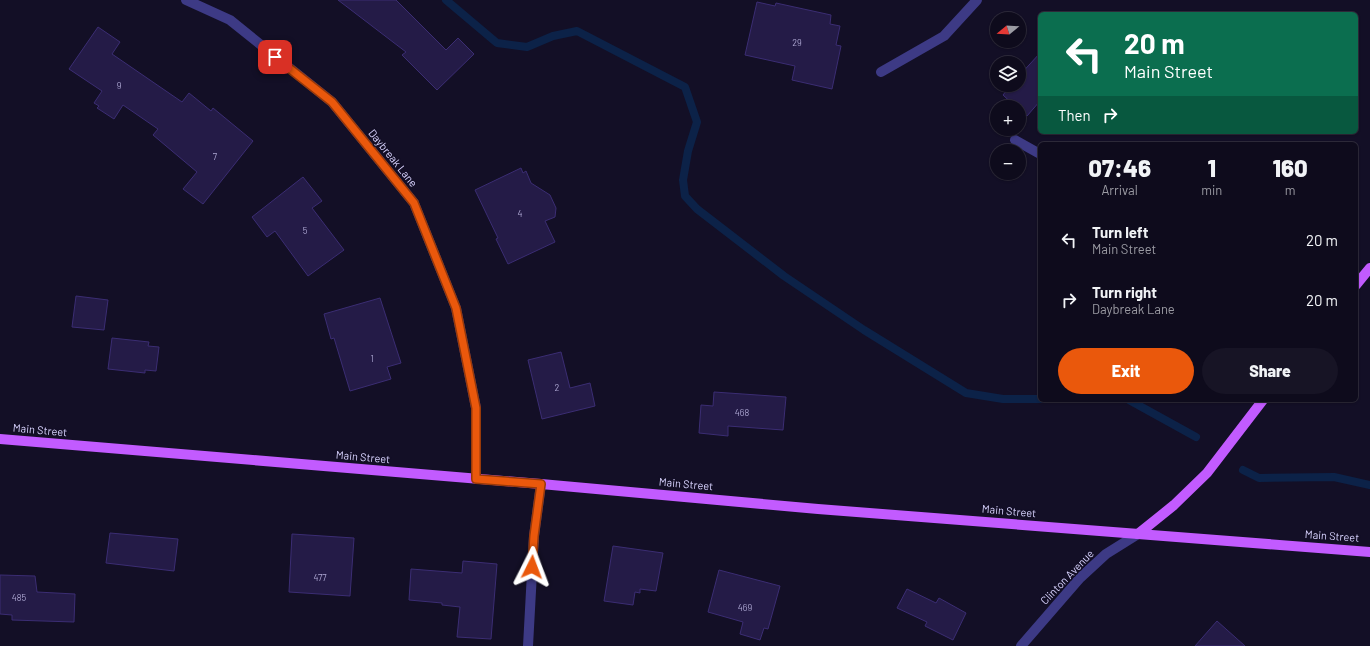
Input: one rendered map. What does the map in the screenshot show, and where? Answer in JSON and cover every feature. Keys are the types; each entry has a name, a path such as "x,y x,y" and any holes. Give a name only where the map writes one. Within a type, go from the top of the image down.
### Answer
{"main road":[{"path":"1358,283 1370,268"},
{"path":"1138,534 1174,505 1207,473 1261,402"},
{"name":"Main Street","path":"0,439 541,484 818,509 1370,552"}],"street":[{"name":"Daybreak Lane","path":"186,0 230,20 332,102 414,203 456,308 476,408 476,479"},
{"path":"881,72 944,36 977,0"},
{"path":"1015,140 1038,153"},
{"path":"528,646 534,536 541,484"},
{"name":"Clinton Avenue","path":"1021,646 1080,578 1106,554 1138,534"}],"building":[{"path":"338,0 396,0 446,50 458,38 474,54 437,90 402,55 406,52"},
{"path":"757,2 775,6 776,3 831,15 830,24 840,26 836,45 841,46 832,89 792,80 795,66 745,55"},
{"path":"98,27 120,42 112,54 182,102 189,93 211,111 213,108 253,141 203,204 183,189 197,172 153,135 158,129 123,105 114,119 97,108 99,106 94,103 102,91 69,69"},
{"path":"1038,55 1038,103 1027,116 1026,100 1008,100 1003,95 1005,92 1026,92 1026,68"},
{"path":"521,168 523,173 526,171 531,183 550,195 556,208 555,217 545,221 555,242 508,264 496,239 498,238 475,190"},
{"path":"303,177 322,201 312,208 344,250 308,276 275,231 267,237 252,217"},
{"path":"76,296 108,300 104,330 72,327"},
{"path":"380,298 401,363 387,367 391,379 350,391 334,338 331,339 324,314"},
{"path":"112,338 149,342 148,346 159,347 156,371 145,370 145,373 108,369"},
{"path":"561,352 570,388 590,383 595,406 542,419 528,360"},
{"path":"714,392 786,397 783,430 728,426 728,436 699,433 701,405 713,406"},
{"path":"110,533 178,539 174,571 106,563"},
{"path":"292,534 354,538 350,596 289,592"},
{"path":"613,546 663,553 656,591 640,589 640,593 635,592 633,605 604,601"},
{"path":"463,561 497,564 491,639 457,637 460,607 442,605 442,603 409,600 411,569 462,573"},
{"path":"719,570 780,586 768,629 764,628 760,640 740,634 743,622 708,612"},
{"path":"0,575 35,576 37,592 75,594 74,622 12,620 12,615 0,614"},
{"path":"907,589 936,603 939,598 966,613 953,640 925,626 927,622 897,608"},
{"path":"1217,621 1245,646 1195,646"}],"waterway":[{"path":"446,0 497,43 527,47 553,36 577,31 685,87 697,122 688,151 683,180 685,196 697,209 784,276 864,330 966,393 1003,399 1038,399"},
{"path":"1133,402 1196,437"},
{"path":"1243,470 1259,478 1334,477 1370,485"}],"route":[{"path":"275,57 332,102 414,203 456,308 476,408 476,479 541,484 534,536 532,567"}]}
